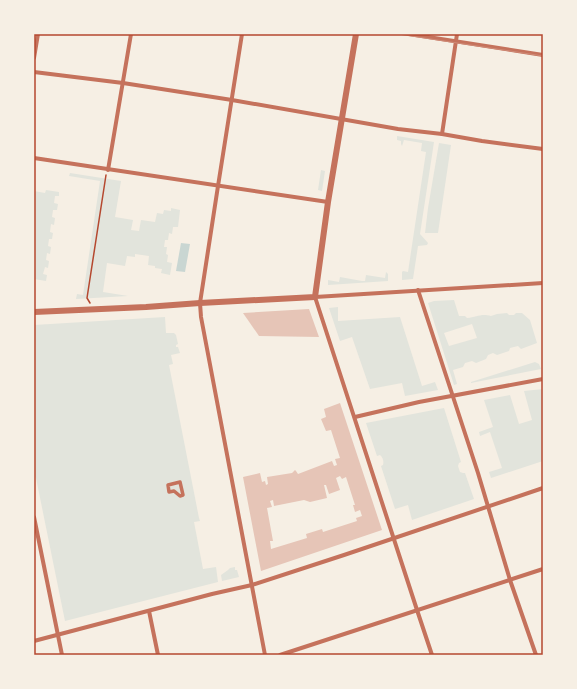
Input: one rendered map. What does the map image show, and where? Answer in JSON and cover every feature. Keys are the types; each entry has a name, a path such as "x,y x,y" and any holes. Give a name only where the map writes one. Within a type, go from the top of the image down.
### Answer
{"street":[{"path":"34,58 38,34"},
{"path":"108,170 131,34"},
{"path":"242,34 200,303 201,317 265,655"},
{"path":"356,34 328,202 316,297 432,655"},
{"path":"409,34 543,55"},
{"path":"442,134 457,34"},
{"path":"34,72 123,83 232,100 398,129 543,149"},
{"path":"34,158 328,202"},
{"path":"34,312 146,307 543,283"},
{"path":"418,290 453,395 510,580 536,655"},
{"path":"355,417 453,395 543,380"},
{"path":"180,482 183,495 180,496 174,491 169,492 168,485 180,482"},
{"path":"34,640 252,585 543,488"},
{"path":"34,517 62,655"},
{"path":"280,655 543,569"},
{"path":"149,610 158,655"}],"path":[{"path":"91,310 90,303 87,298 108,170"}],"shaded area":[{"path":"397,136 434,142 420,234 428,243 427,245 418,246 413,279 402,280 402,272 408,272 426,152 421,151 422,143 404,140 402,146 401,141 397,140"},
{"path":"439,143 451,145 438,233 425,233 428,208"},
{"path":"321,170 325,171 322,191 318,190"},
{"path":"70,173 121,181 115,217 133,220 131,230 139,231 141,220 155,222 157,213 163,214 164,210 171,211 171,208 180,210 178,227 173,227 172,234 169,233 168,240 165,240 164,247 167,247 166,254 168,255 167,262 172,263 170,275 161,273 162,269 148,265 149,256 135,254 135,257 127,256 125,266 107,263 103,292 128,296 76,299 77,294 83,295 100,181 69,176"},
{"path":"46,190 59,192 59,196 55,196 54,203 58,204 57,210 53,210 52,217 55,218 54,225 51,224 50,232 53,233 52,239 49,239 48,246 51,247 50,254 47,253 46,260 49,261 48,268 45,267 43,274 47,275 46,281 34,279 34,191 45,193"},
{"path":"181,243 190,244 185,272 176,271"},
{"path":"386,272 388,274 388,281 328,285 328,280 339,282 340,277 362,281 365,281 366,275 385,278"},
{"path":"454,300 459,316 465,316 467,318 482,315 491,316 507,313 509,315 514,315 516,313 522,313 530,320 537,343 521,349 518,346 510,348 509,351 497,355 493,353 488,355 486,359 476,363 472,361 465,363 463,367 453,370 457,384 454,385 428,303 434,301","holes":["472,324 477,338 449,346 444,333"]},
{"path":"338,307 338,321 400,317 422,386 435,382 438,390 405,396 402,383 370,389 352,337 340,341 329,308"},
{"path":"165,317 166,333 174,333 176,335 178,344 176,347 178,347 180,353 171,355 173,364 169,365 200,521 194,522 203,569 216,567 218,582 65,621 36,478 34,475 34,325"},
{"path":"535,362 539,364 541,369 471,383 471,382"},
{"path":"543,389 543,461 491,478 489,472 502,468 490,432 480,436 479,432 493,427 484,400 510,395 519,424 532,420 524,391"},
{"path":"444,408 461,462 458,466 460,472 465,473 474,499 412,520 408,505 395,509 381,466 383,465 382,457 380,455 377,456 366,423"},
{"path":"235,567 239,577 222,581 221,575 230,568"}],"building":[{"path":"309,309 319,337 259,336 243,313"},
{"path":"340,403 382,530 261,571 243,477 260,473 262,482 265,481 266,485 268,484 267,477 292,473 295,470 298,474 332,461 334,466 337,465 335,459 340,458 331,430 326,431 321,419 326,417 324,409","holes":["340,476 342,479 346,477 355,505 353,505 355,512 360,510 362,516 356,518 357,521 323,532 322,529 306,534 307,538 271,549 270,541 273,541 267,508 272,507 270,501 273,500 274,506 304,500 310,502 327,498 324,485 326,485 329,494 340,490 336,478"]}],"tram line":[{"path":"398,34 543,56"}]}
